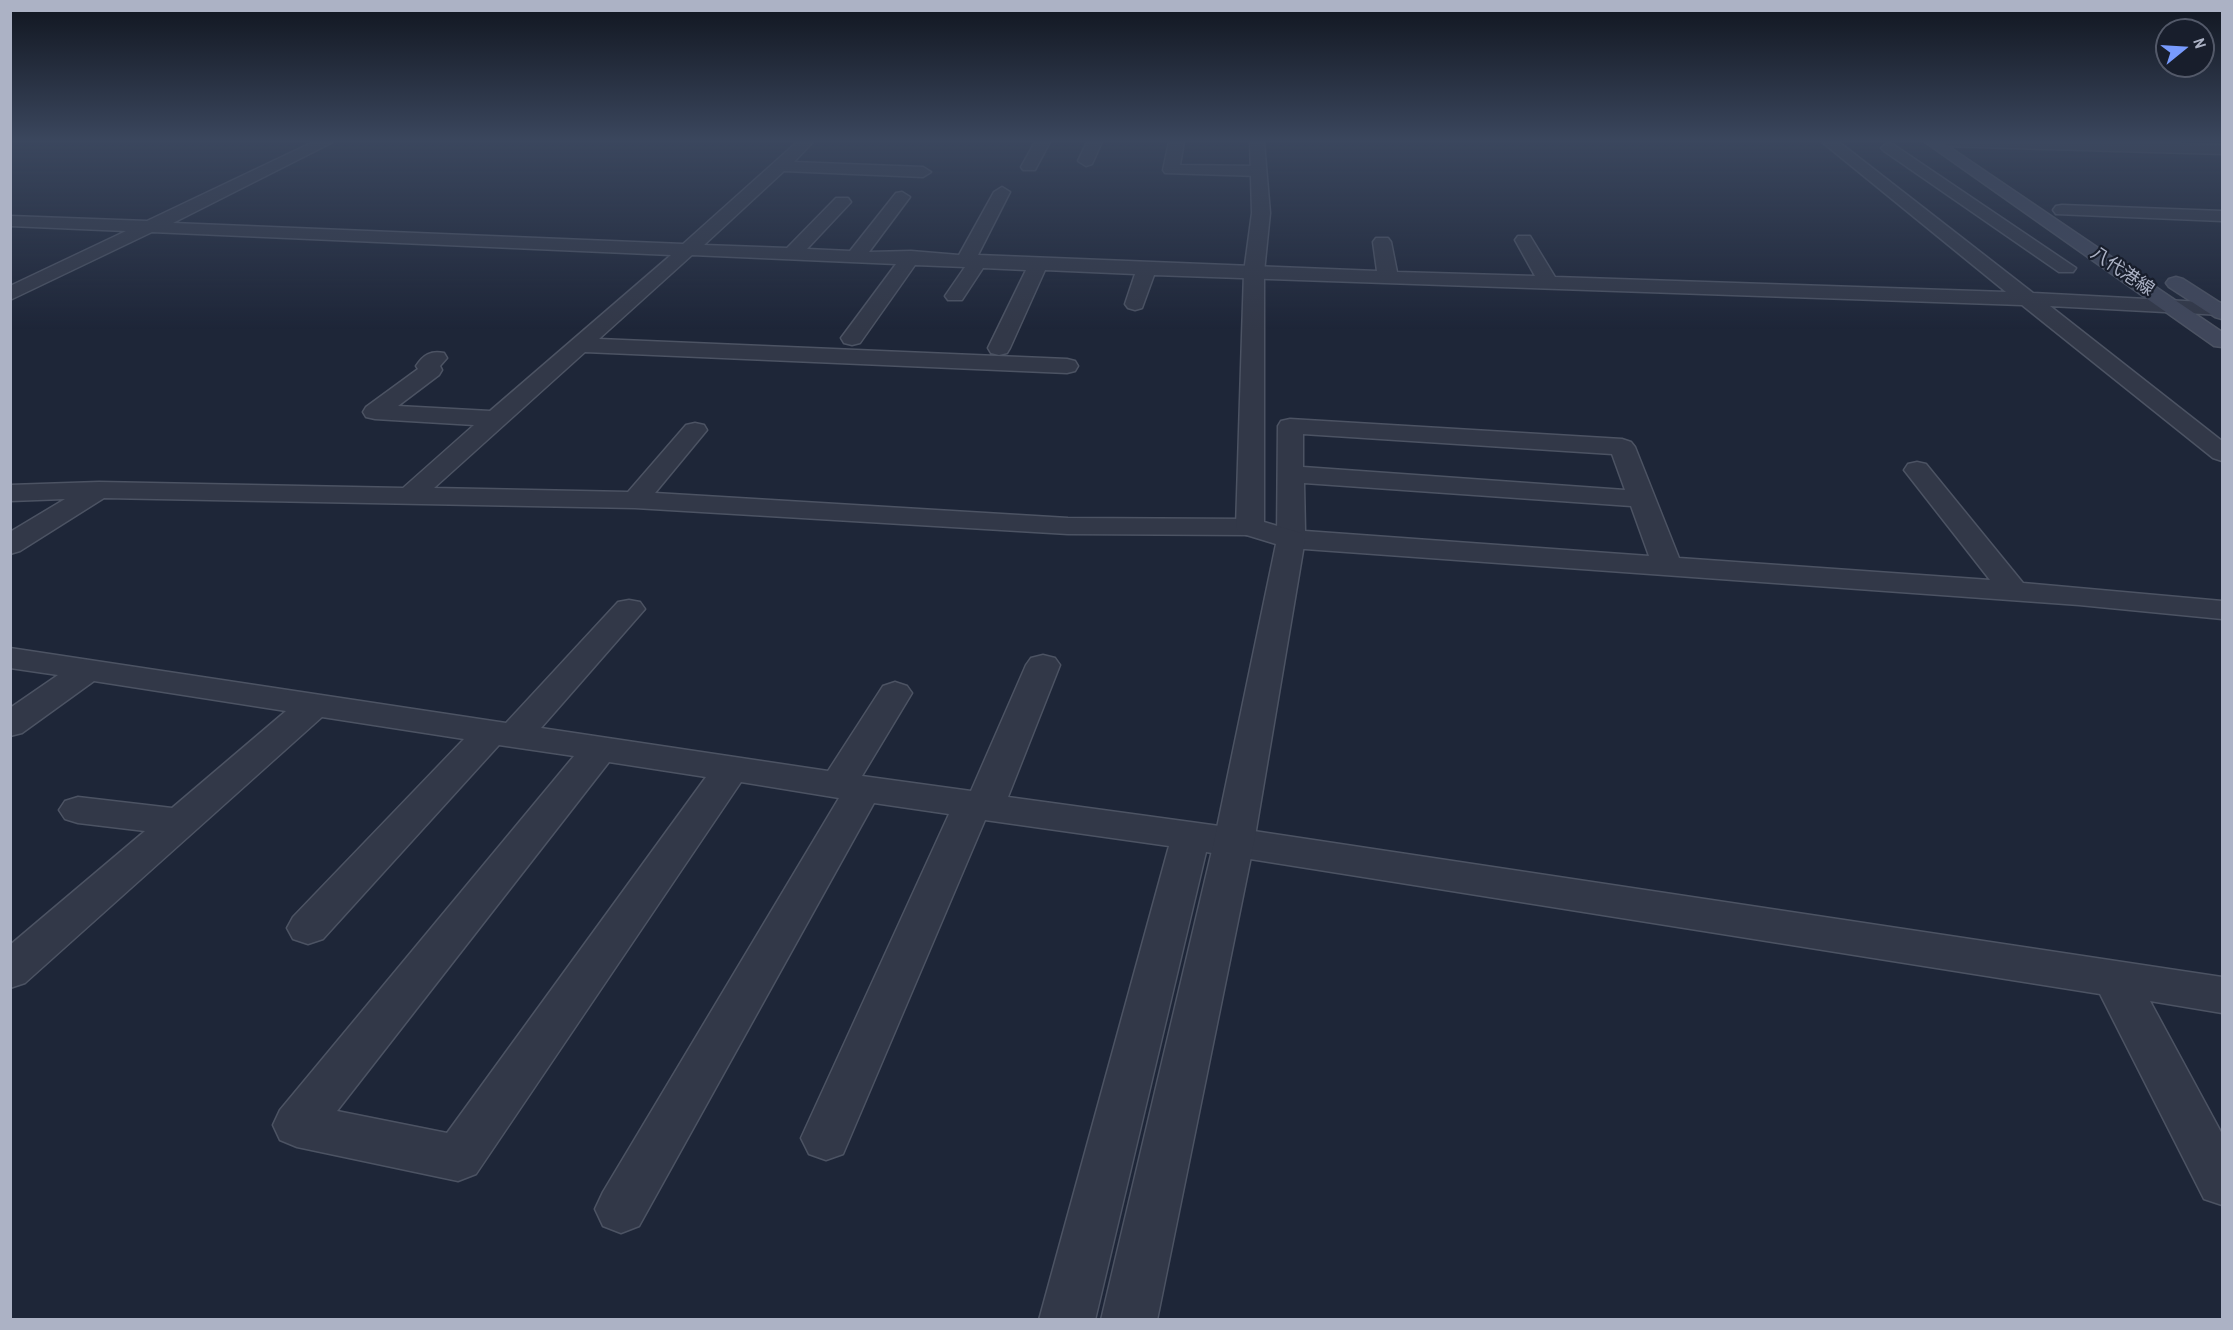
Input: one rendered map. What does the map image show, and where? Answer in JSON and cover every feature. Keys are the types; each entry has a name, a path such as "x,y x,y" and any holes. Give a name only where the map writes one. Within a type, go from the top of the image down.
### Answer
{"main road":[{"name":"八代港線","path":"2023,204 2223,341"},
{"name":"八代港線","path":"2053,204 2091,228"},
{"name":"八代港線","path":"2158,272 2220,310"}],"street":[{"path":"10,294 196,204"},
{"path":"412,494 740,204"},
{"path":"793,253 839,204"},
{"path":"857,255 897,204"},
{"path":"955,296 997,204"},
{"path":"1251,527 1254,272 1260,204"},
{"path":"1907,204 2223,453"},
{"path":"1971,204 2066,268"},
{"path":"2062,210 2223,216"},
{"path":"10,221 911,257 1146,269 1254,272 1318,265 1388,276 2026,299 2220,310"},
{"path":"1524,240 1548,282"},
{"path":"1382,242 1388,276"},
{"path":"1965,250 2043,252"},
{"path":"852,338 911,257"},
{"path":"999,348 1039,263"},
{"path":"1135,304 1146,269"},
{"path":"578,345 1067,366"},
{"path":"431,372 375,412 496,419"},
{"path":"1129,1320 1234,842 1291,539 1290,426 1622,447 1667,566"},
{"path":"636,500 695,430"},
{"path":"1917,470 2013,591"},
{"path":"1290,474 1641,499"},
{"path":"10,545 99,490"},
{"path":"10,493 99,490 412,494 636,500 1068,526 1251,527 1291,539 2013,591 2223,610"},
{"path":"308,928 629,609"},
{"path":"10,658 850,787 1234,842 2223,995"},
{"path":"826,1138 1043,665"},
{"path":"10,725 88,670"},
{"path":"621,1209 850,787 895,693"},
{"path":"10,971 315,705"},
{"path":"600,748 297,1125 458,1158 731,769"},
{"path":"78,810 180,822"},
{"path":"1067,1320 1188,850"},
{"path":"2115,979 2223,1182"}]}
